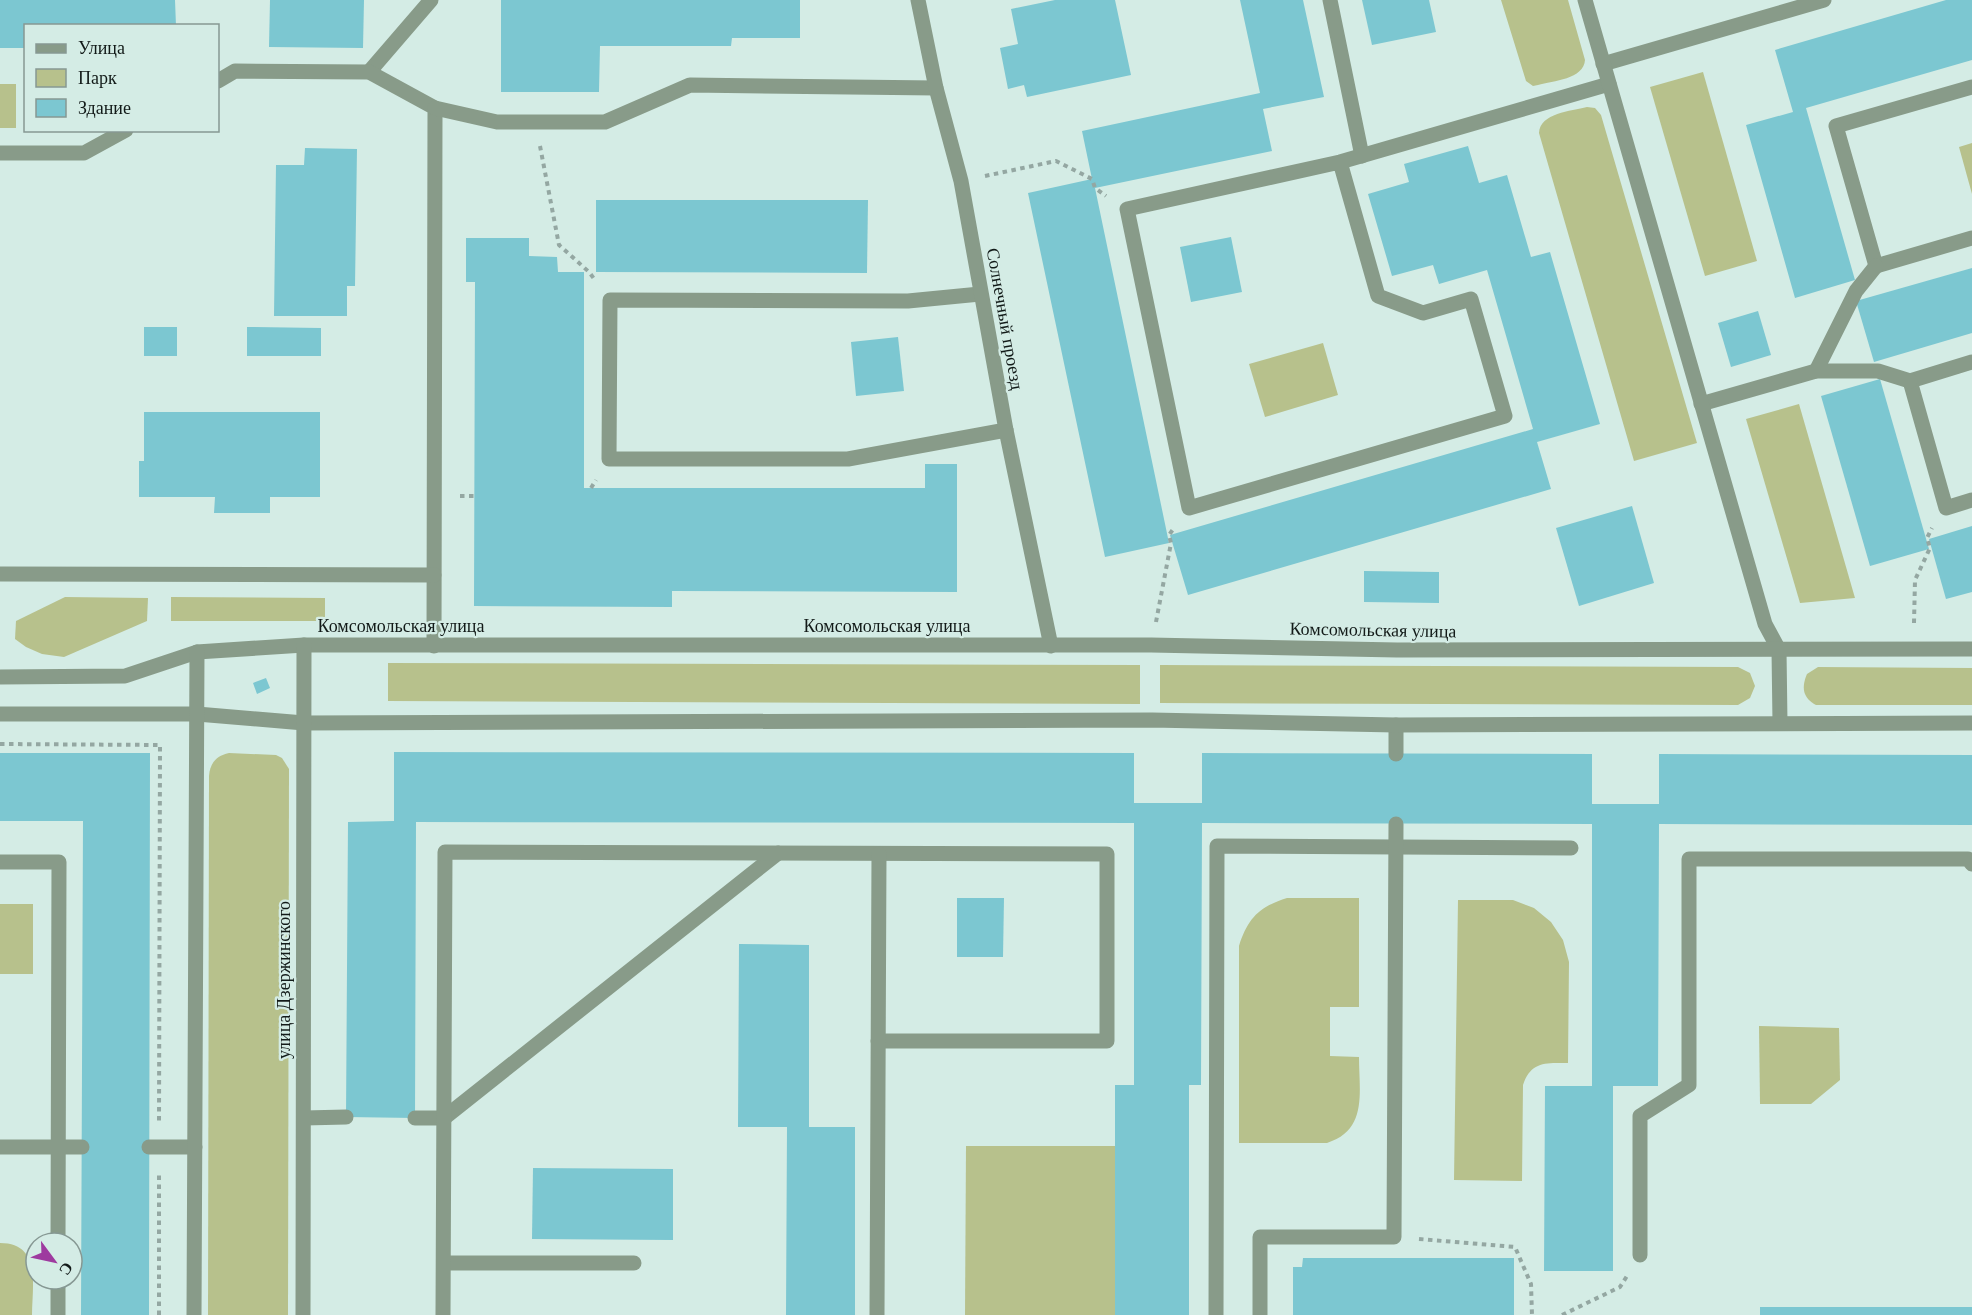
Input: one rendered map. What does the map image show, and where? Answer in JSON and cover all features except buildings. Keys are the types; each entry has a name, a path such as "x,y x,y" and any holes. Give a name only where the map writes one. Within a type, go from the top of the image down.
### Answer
{"street":[{"path":"369,72 431,0"},
{"name":"Солнечный проезд","path":"918,0 936,88 961,181 1005,430 1051,646"},
{"path":"1330,0 1362,156"},
{"path":"1585,0 1765,624 1779,650 1780,723"},
{"path":"1603,64 1805,3 1824,0"},
{"path":"219,80 235,71 369,72 435,108 497,123 605,122 690,85 936,88"},
{"path":"1340,162 1378,296 1423,313 1471,299 1505,416 1189,508 1127,209 1340,162 1609,84"},
{"path":"1876,266 1836,126 1972,87"},
{"path":"434,646 435,108"},
{"path":"0,153 84,153 122,132"},
{"path":"1816,371 1856,291 1876,266 1972,238"},
{"path":"980,294 908,301 610,300 609,459 848,459 1005,430"},
{"path":"1701,404 1816,371 1878,371 1910,381 1972,362"},
{"path":"1910,381 1946,508 1972,500"},
{"path":"0,574 434,574"},
{"name":"Комсомольская улица","path":"1,676 124,676 197,652 304,645 1151,645 1397,650 1972,649"},
{"name":"улица Дзержинского","path":"303,1315 304,645"},
{"path":"194,1315 197,652"},
{"path":"0,714 197,714 304,723 1152,720 1396,725 1972,723"},
{"path":"1396,725 1396,753"},
{"path":"1260,1315 1260,1237 1394,1237 1396,824"},
{"path":"1216,1315 1217,846 1571,848"},
{"path":"443,1315 445,852 1107,854 1107,1041 878,1047"},
{"path":"415,1118 444,1118 778,853"},
{"path":"877,1315 879,854"},
{"path":"1640,1255 1640,1116 1689,1085 1689,859 1968,859 1972,864"},
{"path":"0,862 59,862 58,1231"},
{"path":"304,1118 346,1117"},
{"path":"0,1147 82,1147"},
{"path":"154,1147 195,1147"},
{"path":"444,1263 634,1263"},
{"path":"58,1291 58,1315"}],"path":[{"path":"536,123 559,245 589,272 610,300"},
{"path":"961,181 1056,161 1092,179 1095,188 1127,209"},
{"path":"1151,645 1171,543 1169,535"},
{"path":"1914,626 1915,580 1930,548 1927,538"},
{"path":"0,744 160,745 154,1147 159,1315"},
{"path":"1394,1237 1515,1247 1531,1284 1532,1315"},
{"path":"1562,1315 1620,1287 1640,1255"}],"green space":[{"path":"1501,0 1568,0 1585,60 1579,71 1567,78 1533,86 1526,81"},
{"path":"1703,72 1757,261 1705,276 1650,87"},
{"path":"0,84 16,84 16,128 0,128"},
{"path":"1587,107 1595,108 1601,115 1697,443 1634,461 1539,133 1541,126 1550,117"},
{"path":"1972,143 1972,194 1959,147"},
{"path":"1323,343 1338,395 1265,417 1249,364"},
{"path":"1799,404 1855,598 1800,603 1746,419"},
{"path":"65,597 148,598 147,621 64,657 42,654 15,639 16,621"},
{"path":"171,597 325,598 325,621 171,621"},
{"path":"388,663 1140,665 1140,704 388,701"},
{"path":"1160,665 1738,667 1750,673 1755,686 1750,698 1738,705 1160,703"},
{"path":"1818,667 1972,668 1972,705 1816,705 1806,696 1804,684 1807,674"},
{"path":"229,753 276,755 282,758 289,769 288,1315 208,1315 209,776 214,761"},
{"path":"1287,898 1359,898 1359,1007 1330,1007 1330,1056 1359,1057 1358,1108 1349,1129 1340,1137 1327,1143 1239,1143 1239,946 1246,928 1256,915 1269,905"},
{"path":"1458,900 1513,900 1534,908 1551,922 1563,940 1569,962 1568,1063 1540,1065 1530,1071 1526,1077 1523,1085 1522,1181 1454,1180"},
{"path":"0,904 33,904 33,974 0,974"},
{"path":"1759,1026 1839,1028 1840,1080 1811,1104 1760,1104"},
{"path":"966,1146 1115,1146 1115,1315 965,1315"},
{"path":"0,1243 13,1245 24,1251 24,1291 33,1291 32,1315 0,1315"}]}
